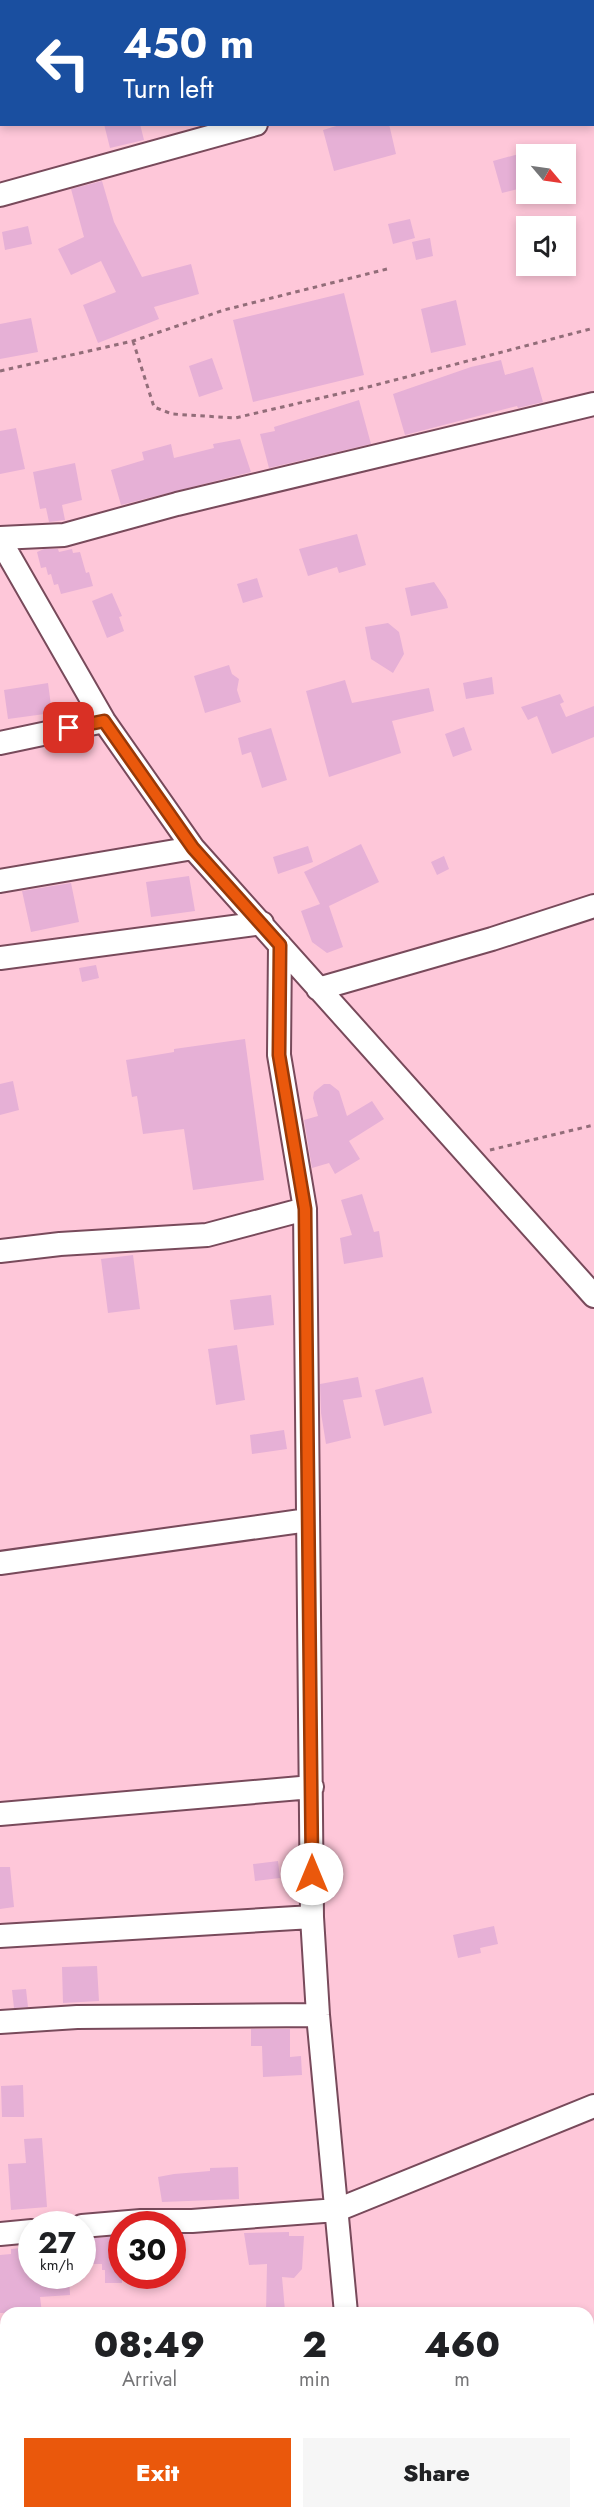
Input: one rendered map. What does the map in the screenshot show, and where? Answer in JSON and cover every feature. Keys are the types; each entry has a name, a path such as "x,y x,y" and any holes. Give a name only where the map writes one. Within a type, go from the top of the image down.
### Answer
{"street":[{"path":"0,195 249,126"},
{"path":"594,405 177,504 64,535 0,539 104,721 193,848 594,1296"},
{"path":"0,743 104,721"},
{"path":"0,881 193,848"},
{"path":"318,989 492,939 594,906"},
{"path":"0,958 262,923"},
{"path":"280,945 279,1055 305,1209 312,1917 318,2015 345,2307"},
{"path":"0,1251 60,1244 207,1235 305,1209"},
{"path":"0,1563 308,1520"},
{"path":"0,1814 312,1787"},
{"path":"0,1936 312,1917"},
{"path":"0,2022 77,2017 318,2015"},
{"path":"96,2225 141,2221 192,2221 337,2210 594,2106"},
{"path":"0,2234 18,2232"}],"path":[{"path":"0,371 133,341 224,310 391,268"},
{"path":"133,341 153,407 184,416 235,418 368,387 594,328"},
{"path":"468,1155 594,1125"}],"building":[{"path":"104,126 140,126 144,140 110,148"},
{"path":"336,126 389,126 396,154 334,171 323,130"},
{"path":"516,155 516,190 502,193 493,161"},
{"path":"102,181 114,222 142,277 191,264 199,294 154,307 159,319 98,343 83,305 116,292 101,261 71,275 58,249 84,237 71,189"},
{"path":"410,219 415,238 393,244 388,224"},
{"path":"28,226 32,244 5,250 2,232"},
{"path":"430,238 433,256 416,260 412,242"},
{"path":"344,293 364,375 253,402 233,320"},
{"path":"456,300 466,345 431,353 421,309"},
{"path":"31,318 38,352 0,359 0,324"},
{"path":"212,358 223,389 199,397 189,366"},
{"path":"501,360 505,375 533,367 543,402 518,408 517,406 405,435 393,394 471,367"},
{"path":"359,400 371,444 269,468 260,434 275,431 274,427"},
{"path":"16,428 25,469 0,474 0,431"},
{"path":"240,439 251,472 121,505 111,470 144,460 142,452 171,444 174,458 214,448 213,444"},
{"path":"75,463 82,500 62,505 65,520 49,522 46,508 40,509 33,472"},
{"path":"357,534 366,565 339,573 337,567 308,576 299,549"},
{"path":"44,549 58,549 59,552 72,549 73,553 80,552 86,573 89,572 93,586 61,594 58,584 54,585 46,567 41,568 37,552"},
{"path":"257,578 263,597 243,603 237,584"},
{"path":"434,582 446,600 448,608 411,616 405,588"},
{"path":"112,593 122,616 119,617 124,631 107,638 92,601"},
{"path":"388,623 399,632 404,654 393,673 371,659 365,627"},
{"path":"229,665 232,674 239,679 237,690 241,702 205,713 194,676"},
{"path":"492,677 494,694 466,699 463,683"},
{"path":"345,680 352,703 429,688 434,711 392,721 401,753 329,777 306,691"},
{"path":"48,683 52,713 8,719 4,690"},
{"path":"560,694 564,702 560,704 566,717 594,706 594,737 552,754 537,716 528,720 521,707"},
{"path":"464,727 472,750 453,757 445,734"},
{"path":"271,728 287,780 262,788 251,752 242,755 238,738"},
{"path":"361,844 379,882 329,906 343,947 327,953 312,942 301,911 320,904 304,872"},
{"path":"308,846 313,862 278,874 273,857"},
{"path":"444,856 449,869 437,875 431,862"},
{"path":"189,876 195,911 151,917 146,882"},
{"path":"71,883 79,922 31,932 22,891"},
{"path":"96,965 99,978 82,982 79,968"},
{"path":"245,1039 264,1180 193,1190 184,1129 143,1134 137,1096 132,1097 126,1060 174,1052 174,1049"},
{"path":"13,1081 19,1110 0,1115 0,1084"},
{"path":"324,1084 330,1084 339,1091 347,1116 372,1101 384,1119 349,1141 360,1159 335,1174 329,1163 312,1168 304,1120 318,1116 313,1098 314,1092"},
{"path":"362,1194 374,1232 379,1231 383,1257 344,1264 340,1238 352,1235 341,1200"},
{"path":"133,1255 140,1309 108,1313 101,1259"},
{"path":"271,1295 274,1325 234,1330 230,1300"},
{"path":"237,1345 245,1400 216,1405 208,1349"},
{"path":"358,1377 362,1397 343,1400 351,1438 326,1444 321,1413 320,1384"},
{"path":"423,1377 432,1413 384,1426 375,1390"},
{"path":"284,1430 287,1449 252,1454 250,1435"},
{"path":"278,1861 280,1878 255,1881 253,1864"},
{"path":"0,1867 10,1867 14,1907 0,1909"},
{"path":"494,1926 498,1944 480,1948 481,1953 458,1958 453,1935"},
{"path":"97,1966 99,2001 63,2003 62,1967"},
{"path":"26,1989 28,2007 14,2008 12,1990"},
{"path":"251,2029 290,2029 290,2057 301,2056 302,2075 263,2077 262,2046 251,2046"},
{"path":"23,2085 24,2117 2,2117 1,2086"},
{"path":"42,2138 47,2207 11,2210 8,2164 26,2163 24,2139"},
{"path":"238,2167 239,2199 162,2202 158,2177 210,2171 210,2168"},
{"path":"289,2232 289,2236 304,2236 302,2269 294,2278 282,2277 285,2307 266,2307 267,2264 249,2265 244,2233"},
{"path":"108,2237 108,2283 105,2283 105,2270 102,2270 102,2264 96,2264 96,2238"},
{"path":"18,2248 18,2289 70,2289 70,2295 40,2297 41,2307 0,2307 0,2255 11,2254 11,2249"}],"route":[{"path":"69,728 104,721 193,848 280,945 279,1055 305,1209 312,1874"}]}
